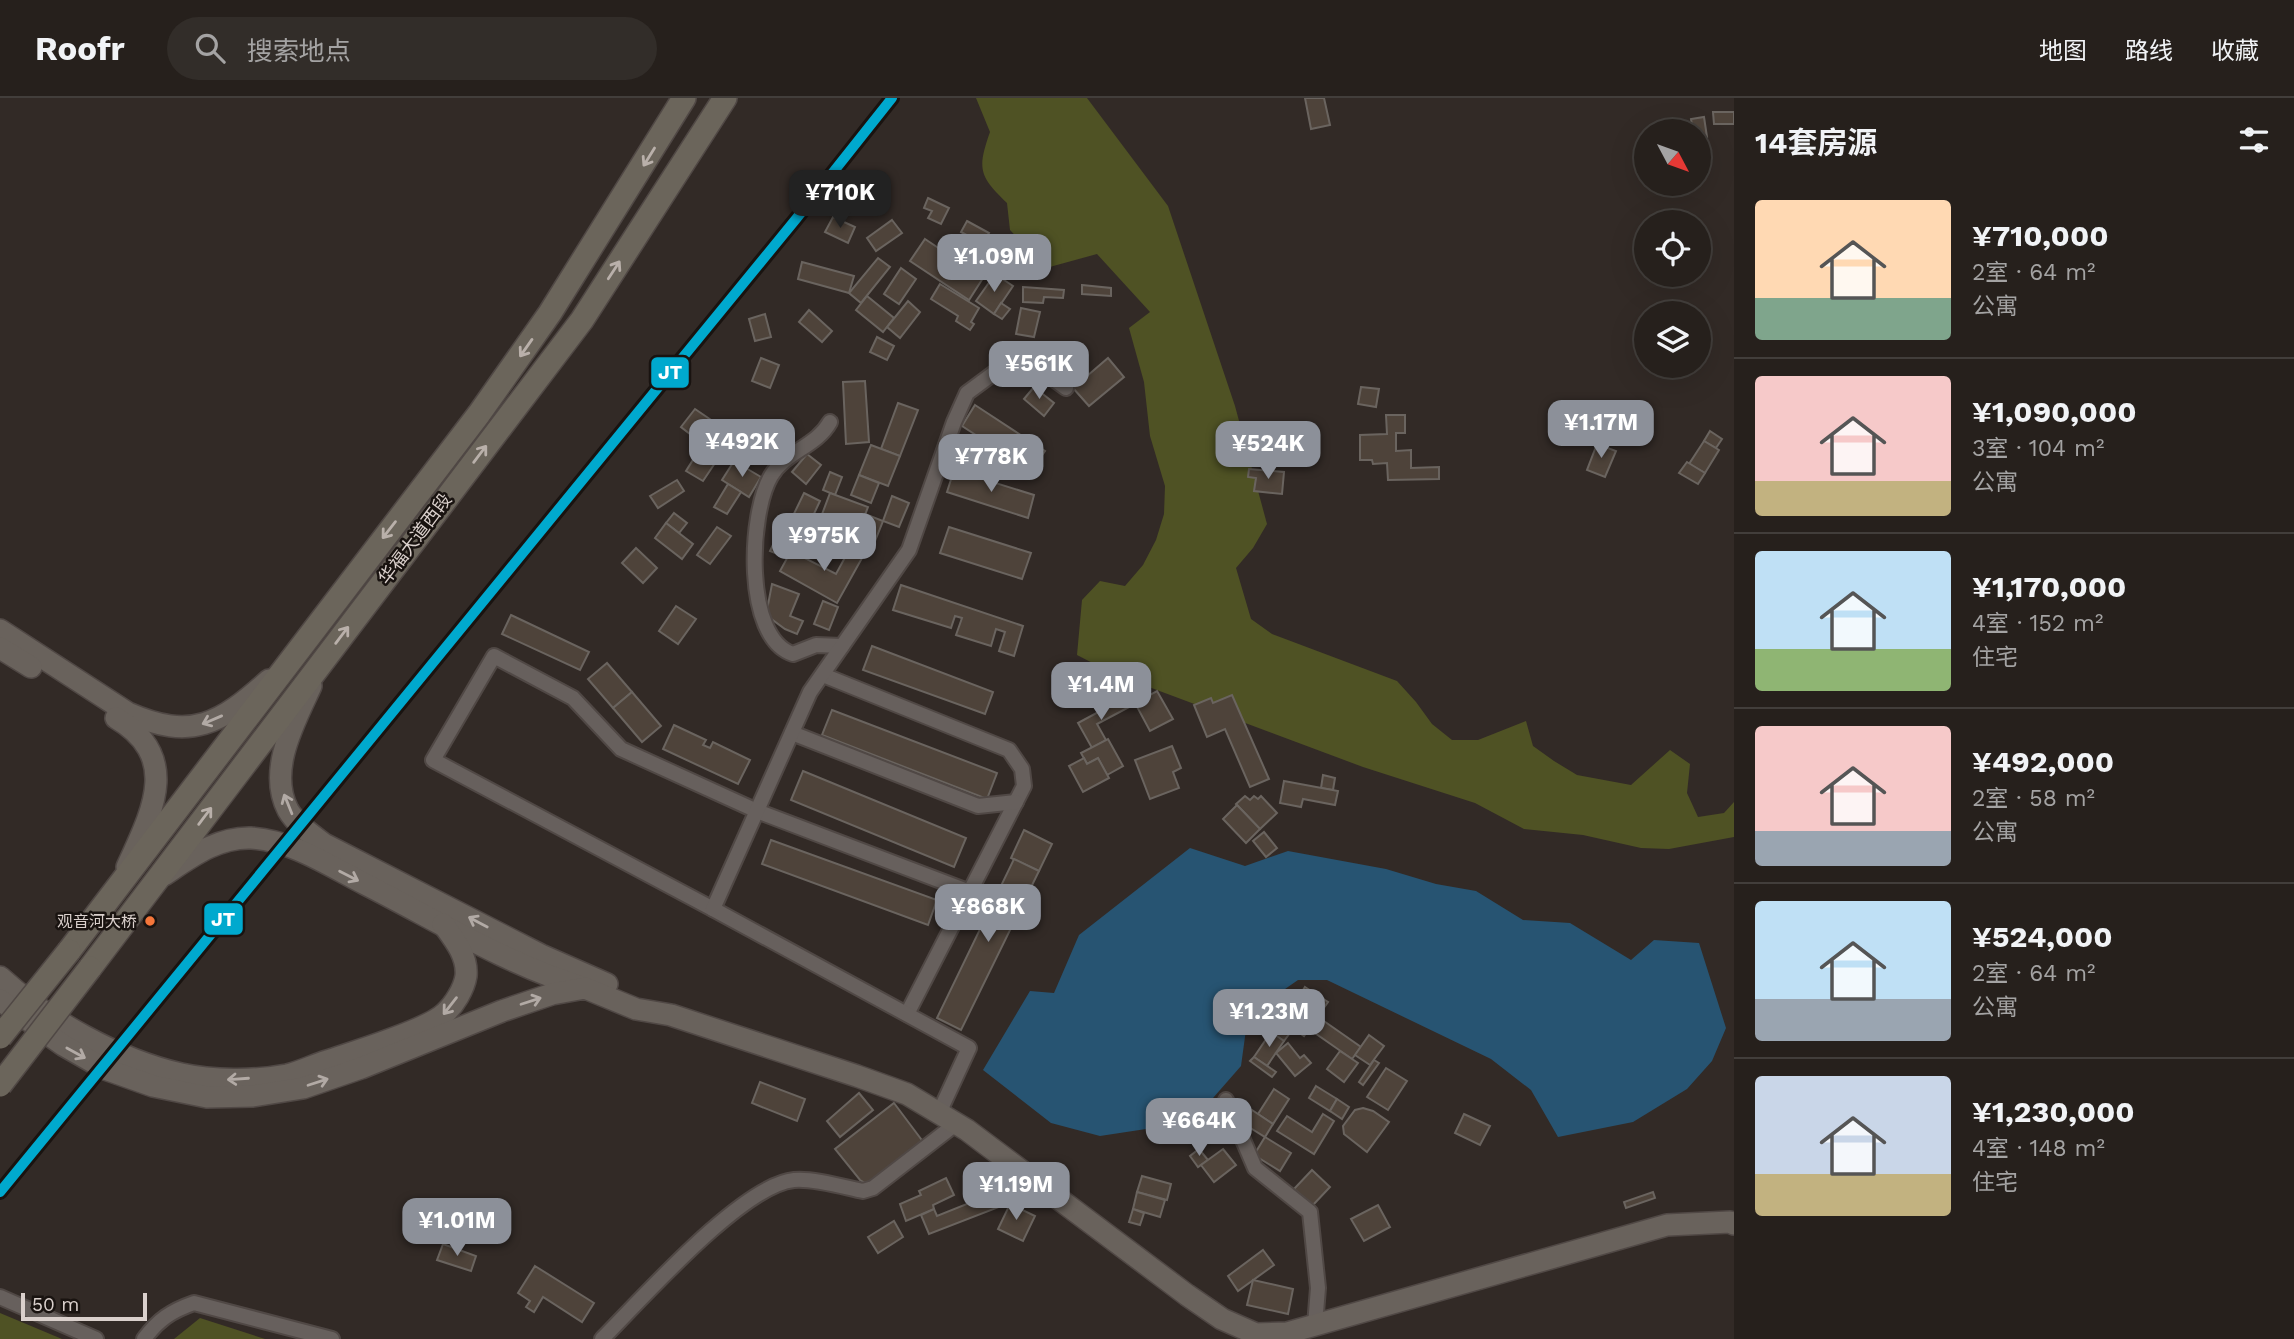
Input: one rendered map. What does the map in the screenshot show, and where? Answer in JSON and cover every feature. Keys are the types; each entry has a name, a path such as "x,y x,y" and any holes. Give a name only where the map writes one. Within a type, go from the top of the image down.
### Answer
{"main road":[{"name":"华福大道西段","path":"0,1037 69,951 479,414 551,313 684,98"},
{"name":"华福大道西段","path":"0,1085 582,320 725,98"},
{"path":"0,631 128,713 169,727 188,728 208,723 227,713 286,664"},
{"path":"0,648 125,723 141,736 152,757 157,776 157,792 151,815 119,884"},
{"path":"324,659 289,734 282,762 281,784 288,810 303,828 324,844 541,955 671,1015 906,1094 948,1118 1222,1319 1256,1334 1271,1336 1287,1333 1667,1225 1734,1224"},
{"path":"154,883 203,849 227,841 250,838 277,843 317,859 524,967 636,1009 671,1015"},
{"path":"0,976 41,1008 87,1037 126,1056 181,1074 228,1080 287,1075 368,1047 444,1015 460,993 466,977 459,945 443,924"},
{"path":"0,1000 62,1045 105,1069 153,1086 207,1097 253,1096 303,1088 362,1068 502,1010 552,994 585,988"}],"street":[{"path":"713,909 810,692 909,550 954,422 967,393 998,370 1016,366 1044,372 1066,388"},
{"path":"831,422 820,436 785,460 770,478 761,498 755,582 763,620 778,646 793,654 816,645 842,646"},
{"path":"602,1339 713,1228 778,1183 797,1179 863,1191 873,1188 948,1118 969,1048 433,760 494,656 573,698 621,748 757,811 970,892"},
{"path":"823,675 1009,750 1022,769 1024,786 907,1014"},
{"path":"792,733 978,806 1016,802"},
{"path":"1226,1100 1255,1168 1310,1212 1318,1288 1315,1325"},
{"path":"0,1297 96,1339"},
{"path":"144,1339 158,1321 177,1309 194,1303 332,1339"}],"green space":[{"path":"976,98 1087,98 1168,206 1235,406 1267,524 1253,548 1236,568 1251,619 1272,634 1397,681 1432,724 1452,740 1478,740 1526,721 1533,746 1554,761 1577,775 1631,785 1670,750 1690,764 1687,793 1698,817 1724,813 1734,802 1734,837 1669,849 1641,848 1583,835 1524,829 1475,803 1363,767 1114,674 1077,655 1082,600 1100,581 1125,586 1143,565 1156,540 1164,514 1165,486 1150,436 1144,382 1129,328 1150,312 1097,254 1046,268 1010,230 1007,203 991,186 983,171 983,155 990,132"},
{"path":"0,1313 62,1339 0,1339"},
{"path":"200,1318 265,1339 174,1339"}],"water":[{"path":"1190,848 1245,866 1288,851 1386,869 1436,884 1476,891 1523,920 1570,923 1631,960 1654,940 1699,943 1726,1028 1712,1061 1687,1089 1633,1122 1558,1137 1531,1090 1491,1059 1327,980 1298,980 1248,1015 1241,1066 1192,1122 1100,1136 1051,1123 983,1070 1030,991 1054,993 1079,935"}],"building":[{"path":"1305,98 1324,98 1330,125 1311,129"},
{"path":"1713,112 1734,112 1734,124 1714,124"},
{"path":"928,198 949,208 941,224 928,218 932,211 924,208"},
{"path":"833,217 855,227 848,243 825,232"},
{"path":"892,220 902,233 876,251 867,238"},
{"path":"967,221 989,233 983,244 961,232"},
{"path":"925,239 983,278 969,300 910,261"},
{"path":"878,258 890,267 861,303 849,293"},
{"path":"802,262 854,276 849,293 798,279"},
{"path":"901,268 916,279 899,304 884,294"},
{"path":"995,274 1013,286 994,314 976,301"},
{"path":"940,284 979,308 971,322 974,324 970,330 956,321 958,316 931,299"},
{"path":"1082,285 1111,288 1111,296 1082,294"},
{"path":"1023,287 1064,290 1063,298 1044,297 1043,303 1023,302"},
{"path":"867,296 894,318 883,332 856,310"},
{"path":"908,301 920,312 900,338 887,327"},
{"path":"1001,303 1010,309 1002,319 994,314"},
{"path":"1021,308 1040,312 1034,337 1016,334"},
{"path":"809,310 832,331 822,342 799,322"},
{"path":"765,314 771,337 755,341 749,319"},
{"path":"877,337 894,346 887,360 870,352"},
{"path":"761,358 779,365 770,388 752,381"},
{"path":"1108,358 1124,377 1089,406 1073,388"},
{"path":"865,381 869,442 846,444 843,382"},
{"path":"1034,387 1054,403 1044,416 1024,399"},
{"path":"1361,387 1379,389 1376,407 1358,404"},
{"path":"898,403 918,410 900,456 881,449"},
{"path":"975,405 1045,451 1031,471 962,426"},
{"path":"695,409 714,422 699,441 681,427"},
{"path":"1386,415 1405,415 1405,433 1396,433 1396,451 1411,450 1411,468 1439,467 1439,479 1388,480 1387,463 1373,464 1372,460 1360,460 1360,435 1387,434"},
{"path":"1710,431 1722,439 1716,448 1704,441"},
{"path":"1704,441 1719,450 1705,473 1689,464"},
{"path":"1597,444 1616,451 1605,477 1587,470"},
{"path":"871,445 900,456 888,486 859,475"},
{"path":"698,452 715,463 703,481 686,471"},
{"path":"807,454 821,465 806,484 792,472"},
{"path":"734,461 761,477 749,497 722,480"},
{"path":"1687,462 1705,473 1698,484 1679,473"},
{"path":"1249,469 1284,472 1282,494 1254,491 1256,478 1248,477"},
{"path":"954,470 1034,495 1028,518 947,492"},
{"path":"830,472 842,477 835,495 823,490"},
{"path":"859,475 879,483 871,503 851,495"},
{"path":"677,480 684,491 658,508 650,496"},
{"path":"728,484 741,492 727,514 714,507"},
{"path":"804,493 820,501 812,518 821,522 815,534 790,522"},
{"path":"830,493 868,507 859,531 821,517"},
{"path":"892,496 909,503 899,527 883,521"},
{"path":"674,513 687,523 679,533 666,523"},
{"path":"865,514 883,521 873,546 856,540"},
{"path":"666,523 693,544 682,559 655,538"},
{"path":"782,526 792,531 780,555 770,551"},
{"path":"717,527 731,536 710,564 697,555"},
{"path":"949,527 1031,553 1022,579 940,553"},
{"path":"792,531 810,540 804,551 786,542"},
{"path":"854,541 867,549 837,603 780,571 791,551 836,574"},
{"path":"636,548 657,568 643,583 622,563"},
{"path":"772,584 799,594 790,616 803,621 797,634 766,615"},
{"path":"901,585 1023,626 1014,656 999,651 1005,632 996,629 991,646 956,635 962,618 955,616 951,628 893,610"},
{"path":"823,601 838,607 829,630 814,624"},
{"path":"676,606 696,619 678,644 659,631"},
{"path":"511,615 589,652 580,670 502,634"},
{"path":"872,646 993,692 985,714 863,670"},
{"path":"607,663 632,692 613,708 588,679"},
{"path":"1157,691 1173,719 1150,731 1135,703"},
{"path":"632,692 661,726 642,742 613,708"},
{"path":"1232,695 1269,779 1250,787 1225,729 1207,737 1194,705 1211,698 1213,703"},
{"path":"1126,697 1131,706 1097,724 1106,740 1092,748 1078,723"},
{"path":"832,710 997,773 987,799 822,735"},
{"path":"674,725 706,740 703,745 710,748 713,742 750,760 738,784 663,749"},
{"path":"1108,739 1123,766 1107,775 1098,758 1087,764 1081,753"},
{"path":"1172,746 1181,768 1173,772 1179,788 1150,799 1135,760"},
{"path":"1084,758 1087,764 1098,758 1109,778 1083,792 1069,766"},
{"path":"803,771 966,838 954,867 791,800"},
{"path":"1323,775 1335,778 1333,790 1321,788"},
{"path":"1284,781 1338,791 1335,805 1303,799 1301,807 1280,803"},
{"path":"1245,796 1250,800 1254,796 1258,799 1261,796 1277,813 1260,829 1236,804"},
{"path":"1237,805 1260,829 1246,843 1223,819"},
{"path":"1024,830 1052,844 1039,871 1011,858"},
{"path":"1264,832 1277,848 1266,857 1253,841"},
{"path":"771,840 937,900 928,925 762,864"},
{"path":"1014,859 1039,871 961,1030 937,1018"},
{"path":"1305,987 1328,1002 1304,1036 1284,1022 1291,1011 1301,1018 1307,1009 1296,1001"},
{"path":"1274,1015 1293,1029 1284,1041 1265,1028"},
{"path":"1321,1019 1361,1047 1352,1059 1312,1031"},
{"path":"1271,1032 1284,1041 1267,1066 1254,1057"},
{"path":"1369,1035 1384,1046 1370,1065 1355,1055"},
{"path":"1288,1043 1300,1058 1304,1055 1311,1063 1295,1076 1276,1053"},
{"path":"1340,1051 1358,1063 1344,1082 1327,1069"},
{"path":"1254,1057 1276,1072 1272,1077 1250,1061"},
{"path":"1374,1060 1379,1063 1363,1085 1359,1082"},
{"path":"1386,1068 1407,1081 1388,1110 1367,1097"},
{"path":"760,1082 805,1099 797,1121 752,1103"},
{"path":"1316,1086 1337,1099 1330,1111 1309,1098"},
{"path":"1274,1089 1289,1099 1273,1124 1258,1114"},
{"path":"859,1093 873,1110 840,1137 827,1121"},
{"path":"1337,1099 1349,1107 1342,1119 1330,1111"},
{"path":"894,1103 924,1143 875,1180 865,1183 835,1149"},
{"path":"1363,1108 1389,1122 1367,1152 1344,1134 1343,1126 1355,1110"},
{"path":"1252,1110 1273,1124 1265,1137 1244,1124"},
{"path":"1323,1114 1334,1121 1314,1154 1277,1131 1287,1116 1312,1132"},
{"path":"1464,1114 1490,1126 1480,1145 1455,1133"},
{"path":"1265,1137 1291,1153 1280,1171 1254,1155"},
{"path":"1199,1149 1208,1160 1198,1167 1190,1156"},
{"path":"1223,1149 1236,1165 1214,1182 1201,1165"},
{"path":"1312,1170 1330,1187 1312,1206 1294,1189"},
{"path":"1142,1176 1171,1184 1167,1200 1137,1192"},
{"path":"946,1178 954,1195 933,1205 934,1209 906,1221 900,1204 921,1195 919,1191"},
{"path":"993,1178 1004,1205 929,1234 921,1215 934,1209 937,1216 982,1198 977,1185"},
{"path":"1137,1192 1165,1200 1160,1217 1133,1209"},
{"path":"1653,1192 1655,1198 1626,1208 1624,1202"},
{"path":"1010,1204 1035,1216 1023,1241 998,1229"},
{"path":"1378,1205 1390,1227 1364,1241 1351,1219"},
{"path":"1133,1209 1144,1213 1140,1225 1129,1222"},
{"path":"894,1221 903,1237 878,1253 868,1237"},
{"path":"443,1244 476,1256 471,1271 437,1260"},
{"path":"1263,1250 1274,1265 1238,1291 1228,1276"},
{"path":"535,1266 594,1303 582,1322 543,1297 534,1312 526,1307 530,1301 518,1293"},
{"path":"1253,1280 1293,1289 1288,1314 1247,1305"}],"transit line":[{"name":"JT","path":"0,1192 892,98"}],"place":[{"name":"观音河大桥","path":"150,921"}]}
